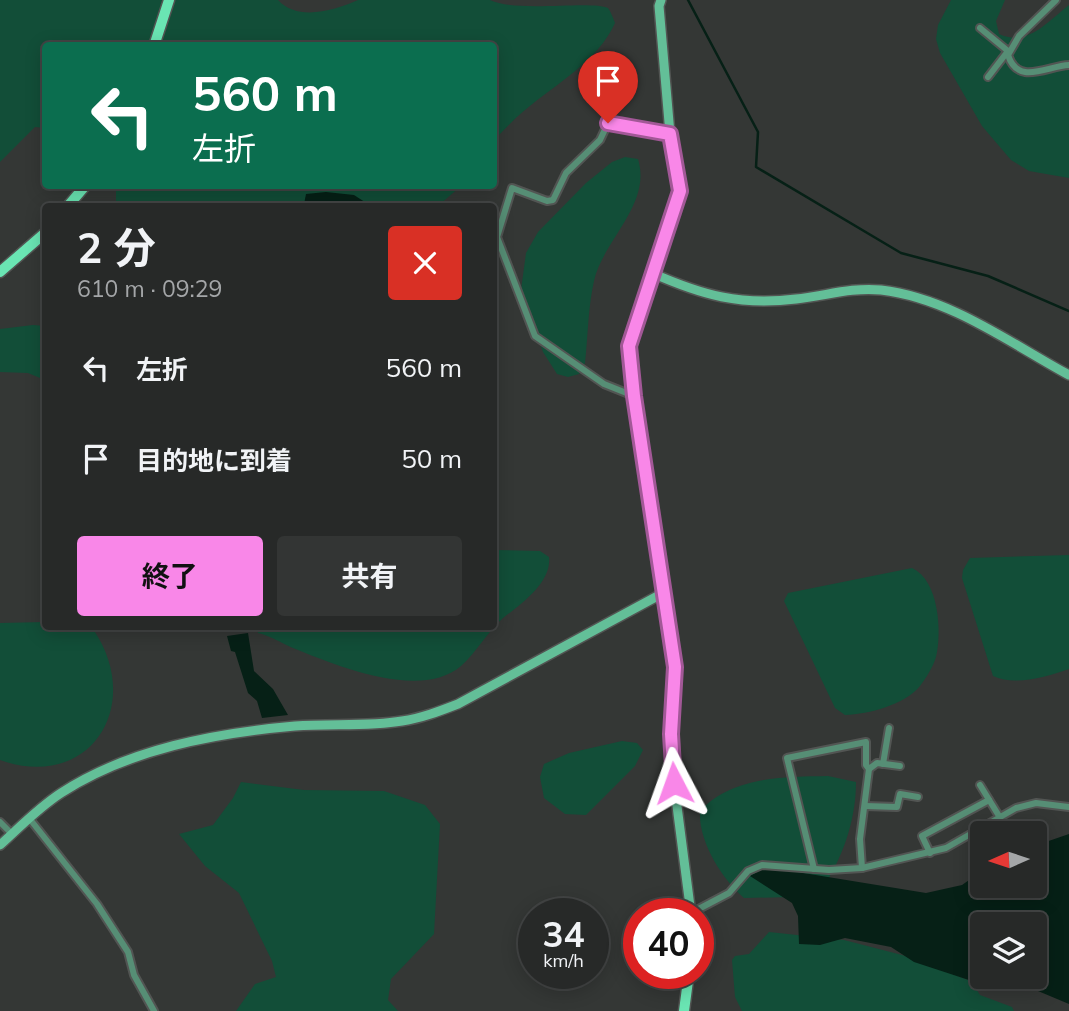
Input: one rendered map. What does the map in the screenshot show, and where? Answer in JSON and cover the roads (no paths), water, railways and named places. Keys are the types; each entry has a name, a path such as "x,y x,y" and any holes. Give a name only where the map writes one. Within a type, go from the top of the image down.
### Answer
{"main road":[{"path":"155,42 169,0"},
{"path":"71,203 82,189"},
{"path":"0,272 42,235"},
{"path":"684,1011 687,989"}],"street":[{"path":"988,77 1027,27 1056,0"},
{"path":"658,2 670,134 680,191 629,346 634,396 675,667 671,734 674,783 689,898"},
{"path":"980,28 1008,51 1009,60 1023,73 1036,73 1069,65"},
{"path":"634,396 604,384 535,337 497,237 512,188 547,201 553,200 566,173 600,140 608,123 670,134"},
{"path":"652,273 692,291 734,301 770,302 860,289 906,295 957,313 1069,375"},
{"path":"0,845 29,818 61,794 137,753 188,742 296,726 400,722 428,716 458,704 665,592"},
{"path":"883,764 889,728"},
{"path":"814,869 787,758 866,741 866,765 869,769 860,839 862,867"},
{"path":"869,769 877,763 900,766"},
{"path":"980,785 999,816"},
{"path":"865,806 897,807 900,794 918,797"},
{"path":"930,853 922,836 989,800"},
{"path":"714,900 729,892 754,868 862,867 946,848 999,816 1035,803 1069,807"},
{"path":"29,818 97,904 128,952 134,975 154,1011"},
{"path":"0,822 12,834"}],"waterway":[{"path":"688,0 758,132 756,167 901,253 988,276 1069,311"}]}
